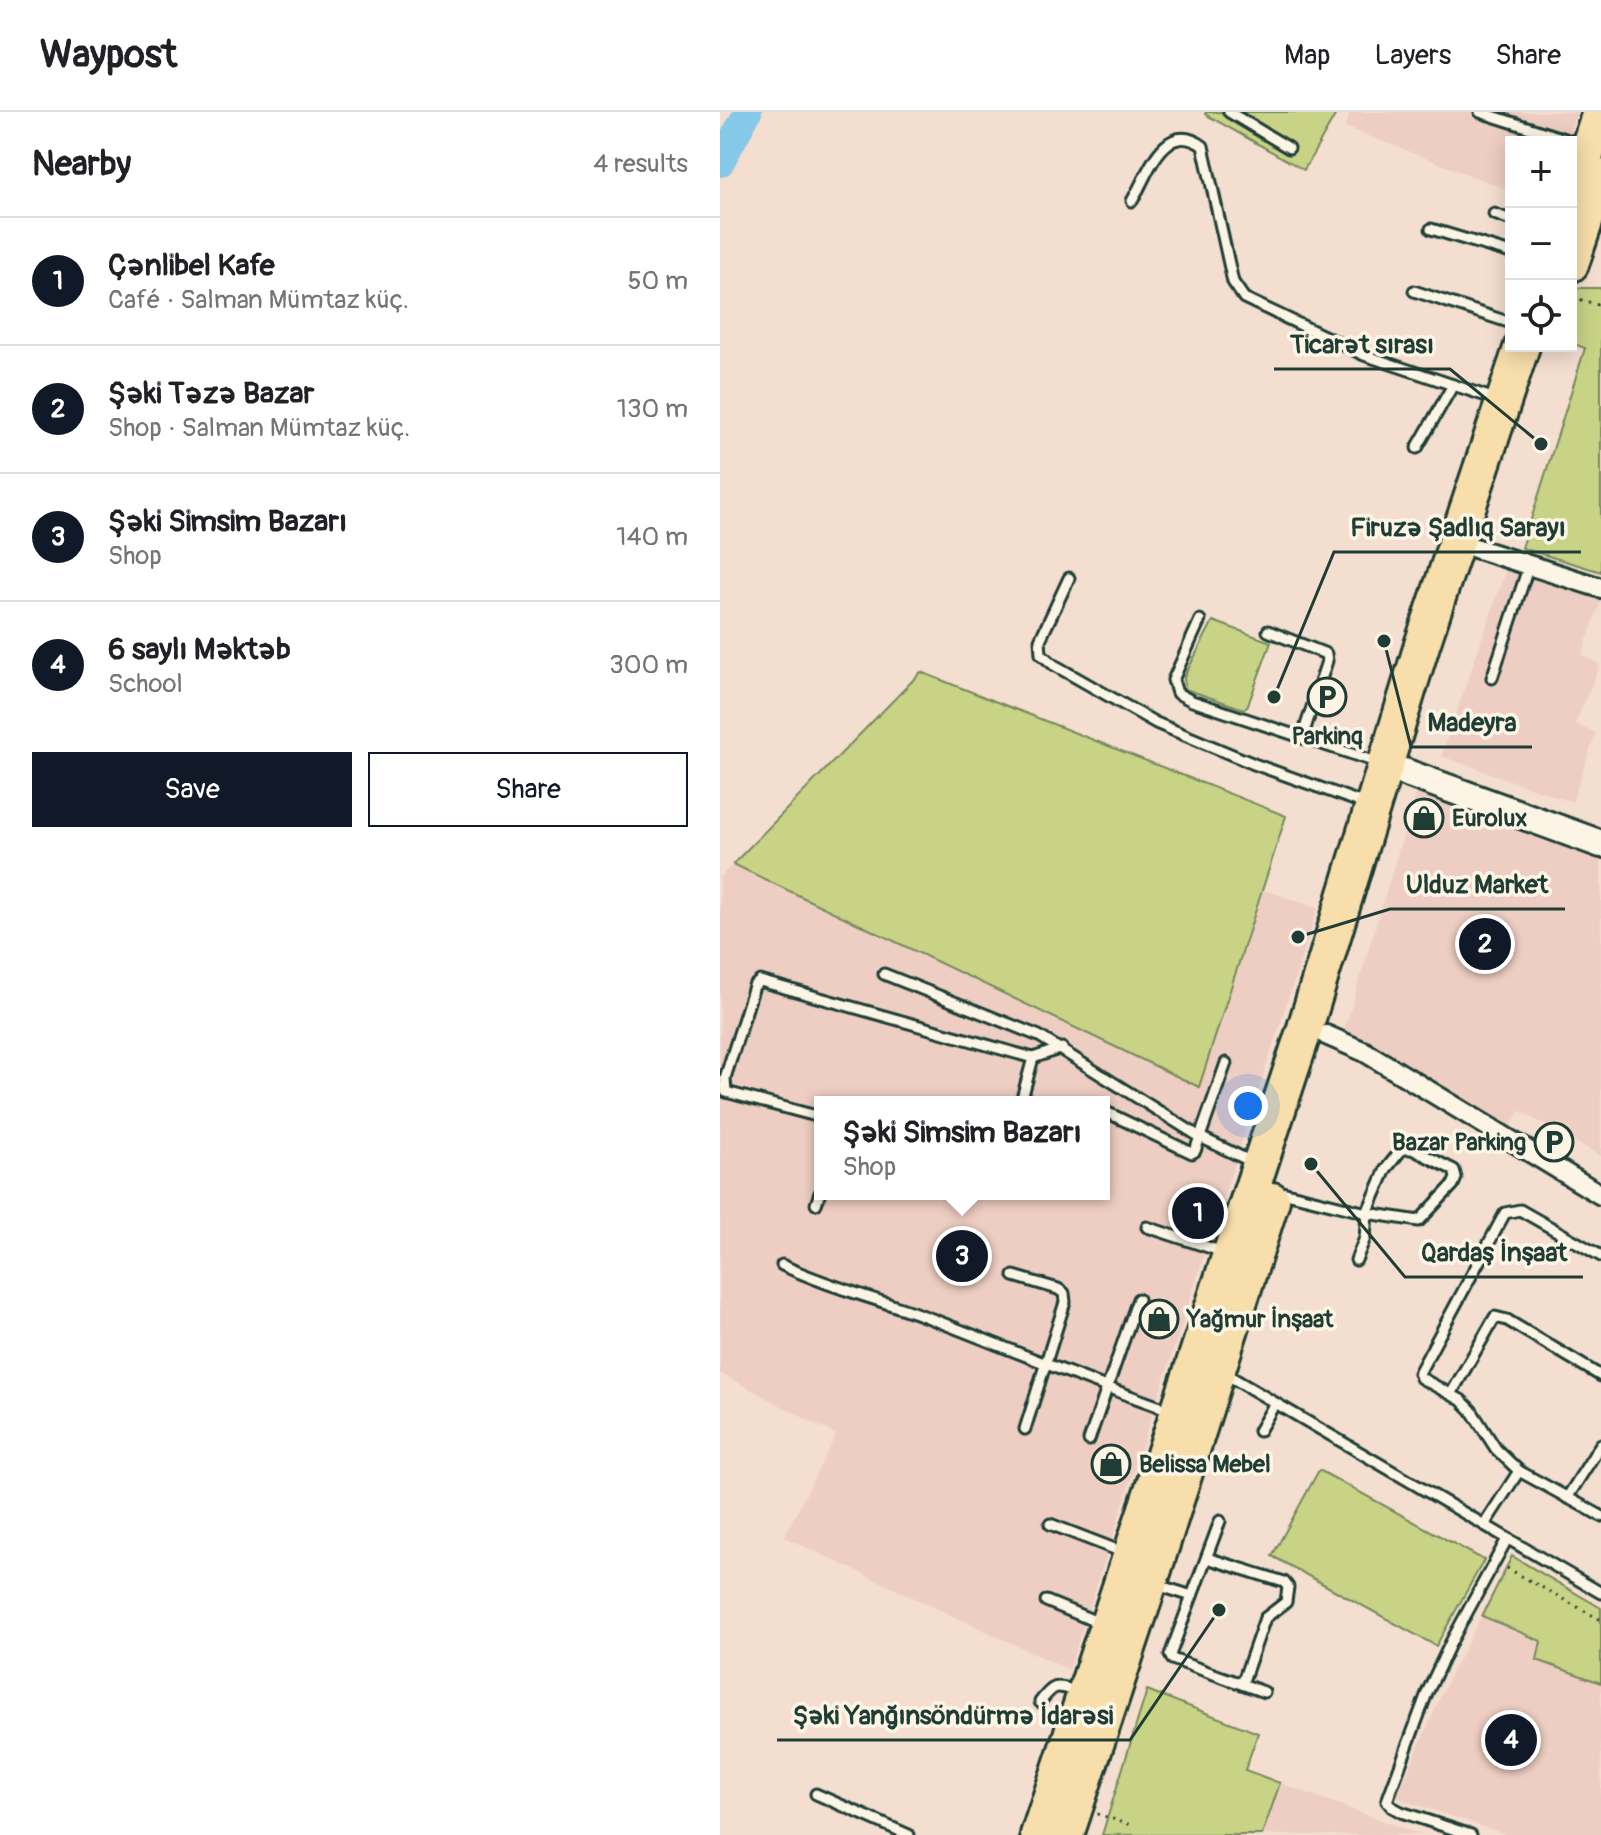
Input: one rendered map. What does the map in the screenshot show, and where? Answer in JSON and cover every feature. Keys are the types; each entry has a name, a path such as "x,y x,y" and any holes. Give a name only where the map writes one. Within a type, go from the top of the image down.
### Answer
{"highway":[{"path":"1577,254 1600,112"},
{"path":"1466,544 1502,401 1520,352"},
{"path":"1070,1821 1178,1414 1326,1035 1394,769 1466,544 1541,352"},
{"path":"1272,1175 1305,1028 1373,806 1394,769"},
{"path":"1038,1835 1108,1626 1136,1571 1218,1370 1243,1241"}],"main road":[{"path":"1394,769 1601,844"}],"street":[{"path":"1466,544 1601,588"},
{"path":"1326,1035 1365,1052 1601,1195"}],"lane":[{"path":"1229,112 1289,148"},
{"path":"1480,112 1591,180"},
{"path":"1132,201 1163,147 1176,138 1190,137 1203,146 1233,282 1244,298 1364,355 1502,401"},
{"path":"1494,214 1505,218"},
{"path":"1431,229 1505,251"},
{"path":"1414,291 1505,321"},
{"path":"1417,448 1453,385"},
{"path":"1492,678 1529,565"},
{"path":"1069,578 1040,640 1041,654 1054,665 1156,723 1254,764 1373,806"},
{"path":"1200,620 1173,680 1177,693 1192,701 1394,769"},
{"path":"1268,631 1326,654 1327,661 1302,738"},
{"path":"884,974 1039,1036 1200,1137 1272,1175 1367,1213 1419,1221 1453,1185 1456,1178 1454,1170 1412,1149 1402,1149 1386,1169 1367,1213 1365,1238 1356,1260"},
{"path":"814,1115 726,1092 725,1078 754,986 760,981 1033,1058 1062,1048"},
{"path":"1023,1096 1033,1058"},
{"path":"1110,1114 1187,1152 1195,1151 1226,1063"},
{"path":"816,1204 817,1200"},
{"path":"1601,1256 1520,1210 1512,1209 1505,1213 1420,1367 1421,1378 1451,1394 1471,1410 1496,1449 1519,1471 1601,1516"},
{"path":"1147,1227 1243,1241"},
{"path":"782,1265 817,1281 928,1318 1178,1414"},
{"path":"1014,1276 1058,1289 1064,1293 1065,1302 1025,1429"},
{"path":"1089,1440 1138,1299"},
{"path":"1451,1394 1495,1317 1507,1320 1601,1376"},
{"path":"1218,1370 1601,1593"},
{"path":"1259,1431 1275,1403"},
{"path":"1567,1498 1601,1444"},
{"path":"1484,1525 1519,1471"},
{"path":"1220,1521 1170,1655 1172,1659 1264,1692"},
{"path":"1050,1524 1136,1571 1192,1596"},
{"path":"1464,1834 1401,1812 1387,1801 1427,1693 1507,1539"},
{"path":"1207,1558 1284,1582 1288,1587 1286,1602 1265,1618 1242,1684"},
{"path":"1046,1601 1108,1626"},
{"path":"1040,1702 1053,1686 1058,1685 1084,1695"},
{"path":"816,1794 909,1835"}],"path":[{"path":"1577,284 1601,306"},
{"path":"1507,1568 1601,1620"},
{"path":"1070,1821 1135,1826"}],"shaded area":[{"path":"1350,112 1577,112 1568,136 1505,136 1505,189 1345,127"},
{"path":"1506,570 1601,601 1582,654 1600,665 1575,724 1596,733 1572,802 1441,756"},
{"path":"1417,789 1601,858 1601,1156 1520,1111 1509,1128 1344,1031"},
{"path":"733,864 1198,1087 1264,890 1318,908 1069,1670 784,1537 836,1435 720,1373 720,878"},
{"path":"1482,1616 1541,1641 1538,1660 1601,1683 1601,1835 1508,1835 1396,1798 1449,1678"},
{"path":"1280,1783 1422,1835 1262,1835"}],"green space":[{"path":"1206,112 1337,112 1304,170"},
{"path":"1577,288 1601,288 1601,572 1522,548 1585,348 1577,345"},
{"path":"1213,621 1271,642 1244,709 1185,689 1184,677"},
{"path":"921,672 1286,816 1199,1087 733,864"},
{"path":"1319,1470 1484,1560 1436,1646 1272,1556"},
{"path":"1512,1556 1601,1608 1601,1683 1537,1660 1541,1641 1482,1616"},
{"path":"1147,1690 1258,1733 1245,1770 1280,1783 1262,1835 1102,1835"}],"waterway":[{"path":"720,163 748,112"}],"place":[{"name":"Ticarət sırası","path":"1541,444"},
{"name":"Madeyra","path":"1384,641"},
{"name":"Firuzə Şadlıq Sarayı","path":"1274,697"},
{"name":"Parkinq","path":"1327,697"},
{"name":"Eurolux","path":"1424,818"},
{"name":"Ulduz Market","path":"1298,937"},
{"name":"Şəki Təzə Bazar","path":"1485,944"},
{"name":"Bazar Parking","path":"1554,1142"},
{"name":"Qardaş İnşaat","path":"1311,1164"},
{"name":"Çənlibel Kafe","path":"1198,1213"},
{"name":"Şəki Simsim Bazarı","path":"962,1256"},
{"name":"Yağmur İnşaat","path":"1159,1319"},
{"name":"Belissa Mebel","path":"1111,1464"},
{"name":"Şəki Yanğınsöndürmə İdarəsi","path":"1219,1610"},
{"name":"6 saylı Məktəb","path":"1511,1740"}]}
